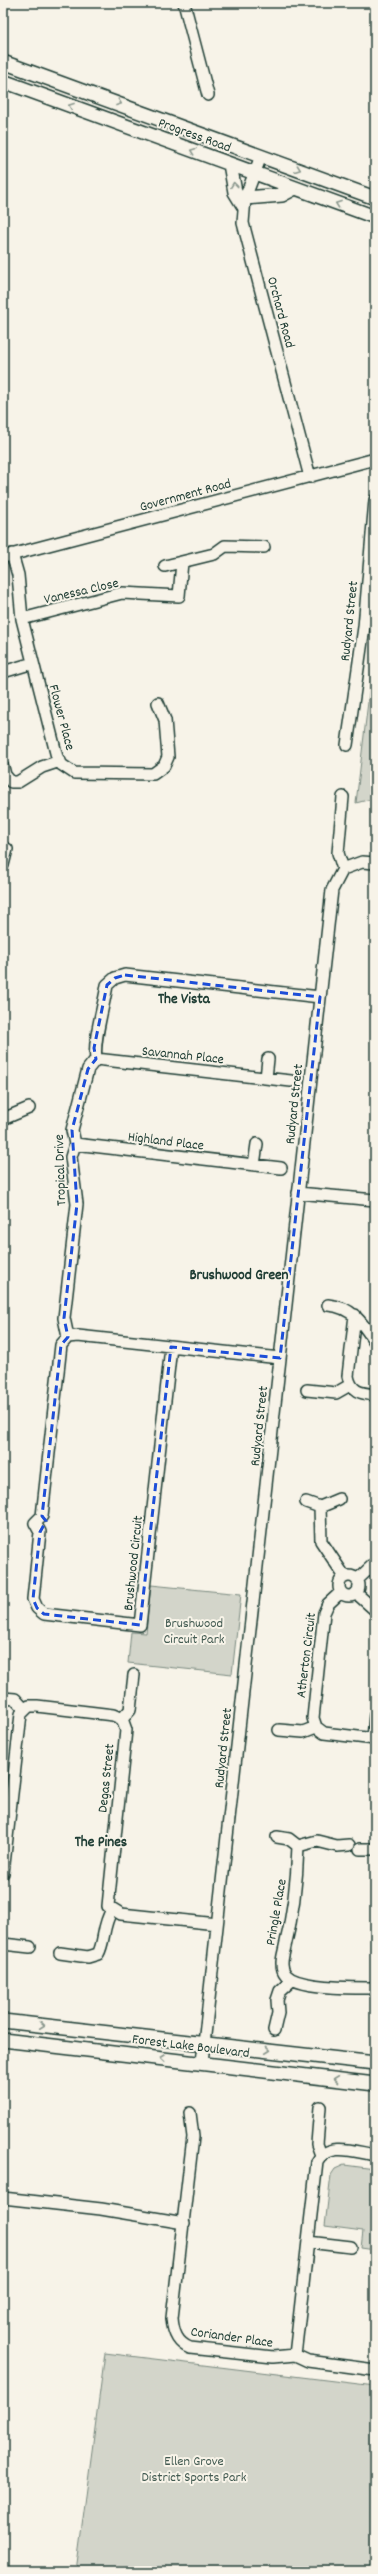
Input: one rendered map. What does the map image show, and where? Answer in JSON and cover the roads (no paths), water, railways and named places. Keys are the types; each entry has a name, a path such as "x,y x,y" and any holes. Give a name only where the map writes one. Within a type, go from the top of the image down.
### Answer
{"main road":[{"name":"Progress Road","path":"3,62 375,198"},
{"name":"Progress Road","path":"3,81 375,217"},
{"path":"230,164 235,192 244,201 282,195 295,188"},
{"name":"Forest Lake Boulevard","path":"3,2021 375,2063"},
{"name":"Forest Lake Boulevard","path":"3,2040 202,2062 375,2084"}],"street":[{"path":"184,3 208,95"},
{"name":"Orchard Road","path":"261,156 244,201 245,232 310,477"},
{"name":"Government Road","path":"8,555 375,461"},
{"name":"Rudyard Street","path":"348,745 364,627 375,500"},
{"path":"165,566 214,554 225,546 264,547"},
{"name":"Flower Place","path":"8,555 18,575 22,619 60,761 74,773 153,774 164,766 168,757 165,720 158,704"},
{"name":"Vanessa Close","path":"22,619 122,594 179,596 182,562"},
{"path":"3,672 33,663"},
{"path":"3,767 5,775 11,782 18,782 42,767 60,761"},
{"path":"343,796 338,853 343,868 362,862 375,863"},
{"path":"3,865 7,849"},
{"name":"Rudyard Street","path":"202,2062 332,890 343,868"},
{"path":"96,1059 94,1048 103,1014 107,985 115,978 125,975 320,997"},
{"name":"Savannah Place","path":"96,1059 291,1081"},
{"name":"Tropical Drive","path":"68,1337 64,1318 77,1204 71,1157 75,1144 72,1130 88,1068 96,1059"},
{"path":"266,1078 268,1059"},
{"path":"3,1120 29,1108"},
{"name":"Highland Place","path":"75,1144 281,1168"},
{"path":"254,1165 257,1144"},
{"path":"298,1193 375,1200"},
{"path":"328,1305 342,1306 354,1315 375,1342"},
{"path":"354,1315 348,1376 350,1385 358,1392 375,1395"},
{"path":"68,1337 78,1336 280,1358"},
{"name":"Brushwood Circuit","path":"68,1337 61,1345 42,1516 36,1523 40,1532 33,1599 37,1608 44,1614 140,1625 171,1347"},
{"path":"307,1390 336,1393 350,1385"},
{"path":"306,1502 320,1507 339,1500"},
{"path":"320,1507 320,1541 345,1577"},
{"path":"357,1580 375,1563"},
{"path":"352,1576 357,1580 359,1587 356,1593 348,1596 341,1592 339,1583 345,1577 352,1576"},
{"name":"Atherton Circuit","path":"316,1727 313,1718 324,1613 328,1604 341,1592"},
{"path":"356,1593 375,1610"},
{"path":"24,1709 37,1706 113,1714 122,1719 130,1710 134,1675"},
{"path":"3,1698 15,1699 24,1709"},
{"path":"3,1873 19,1722 24,1709"},
{"path":"279,1730 304,1732 316,1727 324,1733 374,1739 375,1714"},
{"name":"Degas Street","path":"112,1910 107,1901 126,1730 122,1719"},
{"path":"277,1837 289,1839 298,1846 317,1840 338,1846 349,1846"},
{"name":"Pringle Place","path":"292,1980 285,1973 282,1962 294,1911 298,1846"},
{"path":"360,1849 375,1849"},
{"path":"60,1953 88,1956 98,1954 105,1922 112,1910 121,1914 217,1924"},
{"path":"3,1944 30,1947"},
{"path":"274,2030 278,2013 277,2000 280,1991 292,1980 353,1988 375,1988"},
{"path":"320,2107 317,2144 321,2155"},
{"name":"Coriander Place","path":"190,2113 193,2137 172,2318 174,2330 180,2341 190,2348 273,2357 295,2355 308,2361 375,2370"},
{"path":"295,2355 316,2170 321,2155 326,2151 337,2149 375,2155"},
{"path":"3,2198 101,2208 184,2223"},
{"path":"308,2242 351,2247"}],"district":[{"name":"The Vista","path":"184,998"},
{"name":"Brushwood Green","path":"239,1274"},
{"name":"The Pines","path":"101,1841"}],"park label":[{"name":"Brushwood Circuit Park","path":"194,1630"},
{"name":"Ellen Grove District Sports Park","path":"194,2468"}]}
